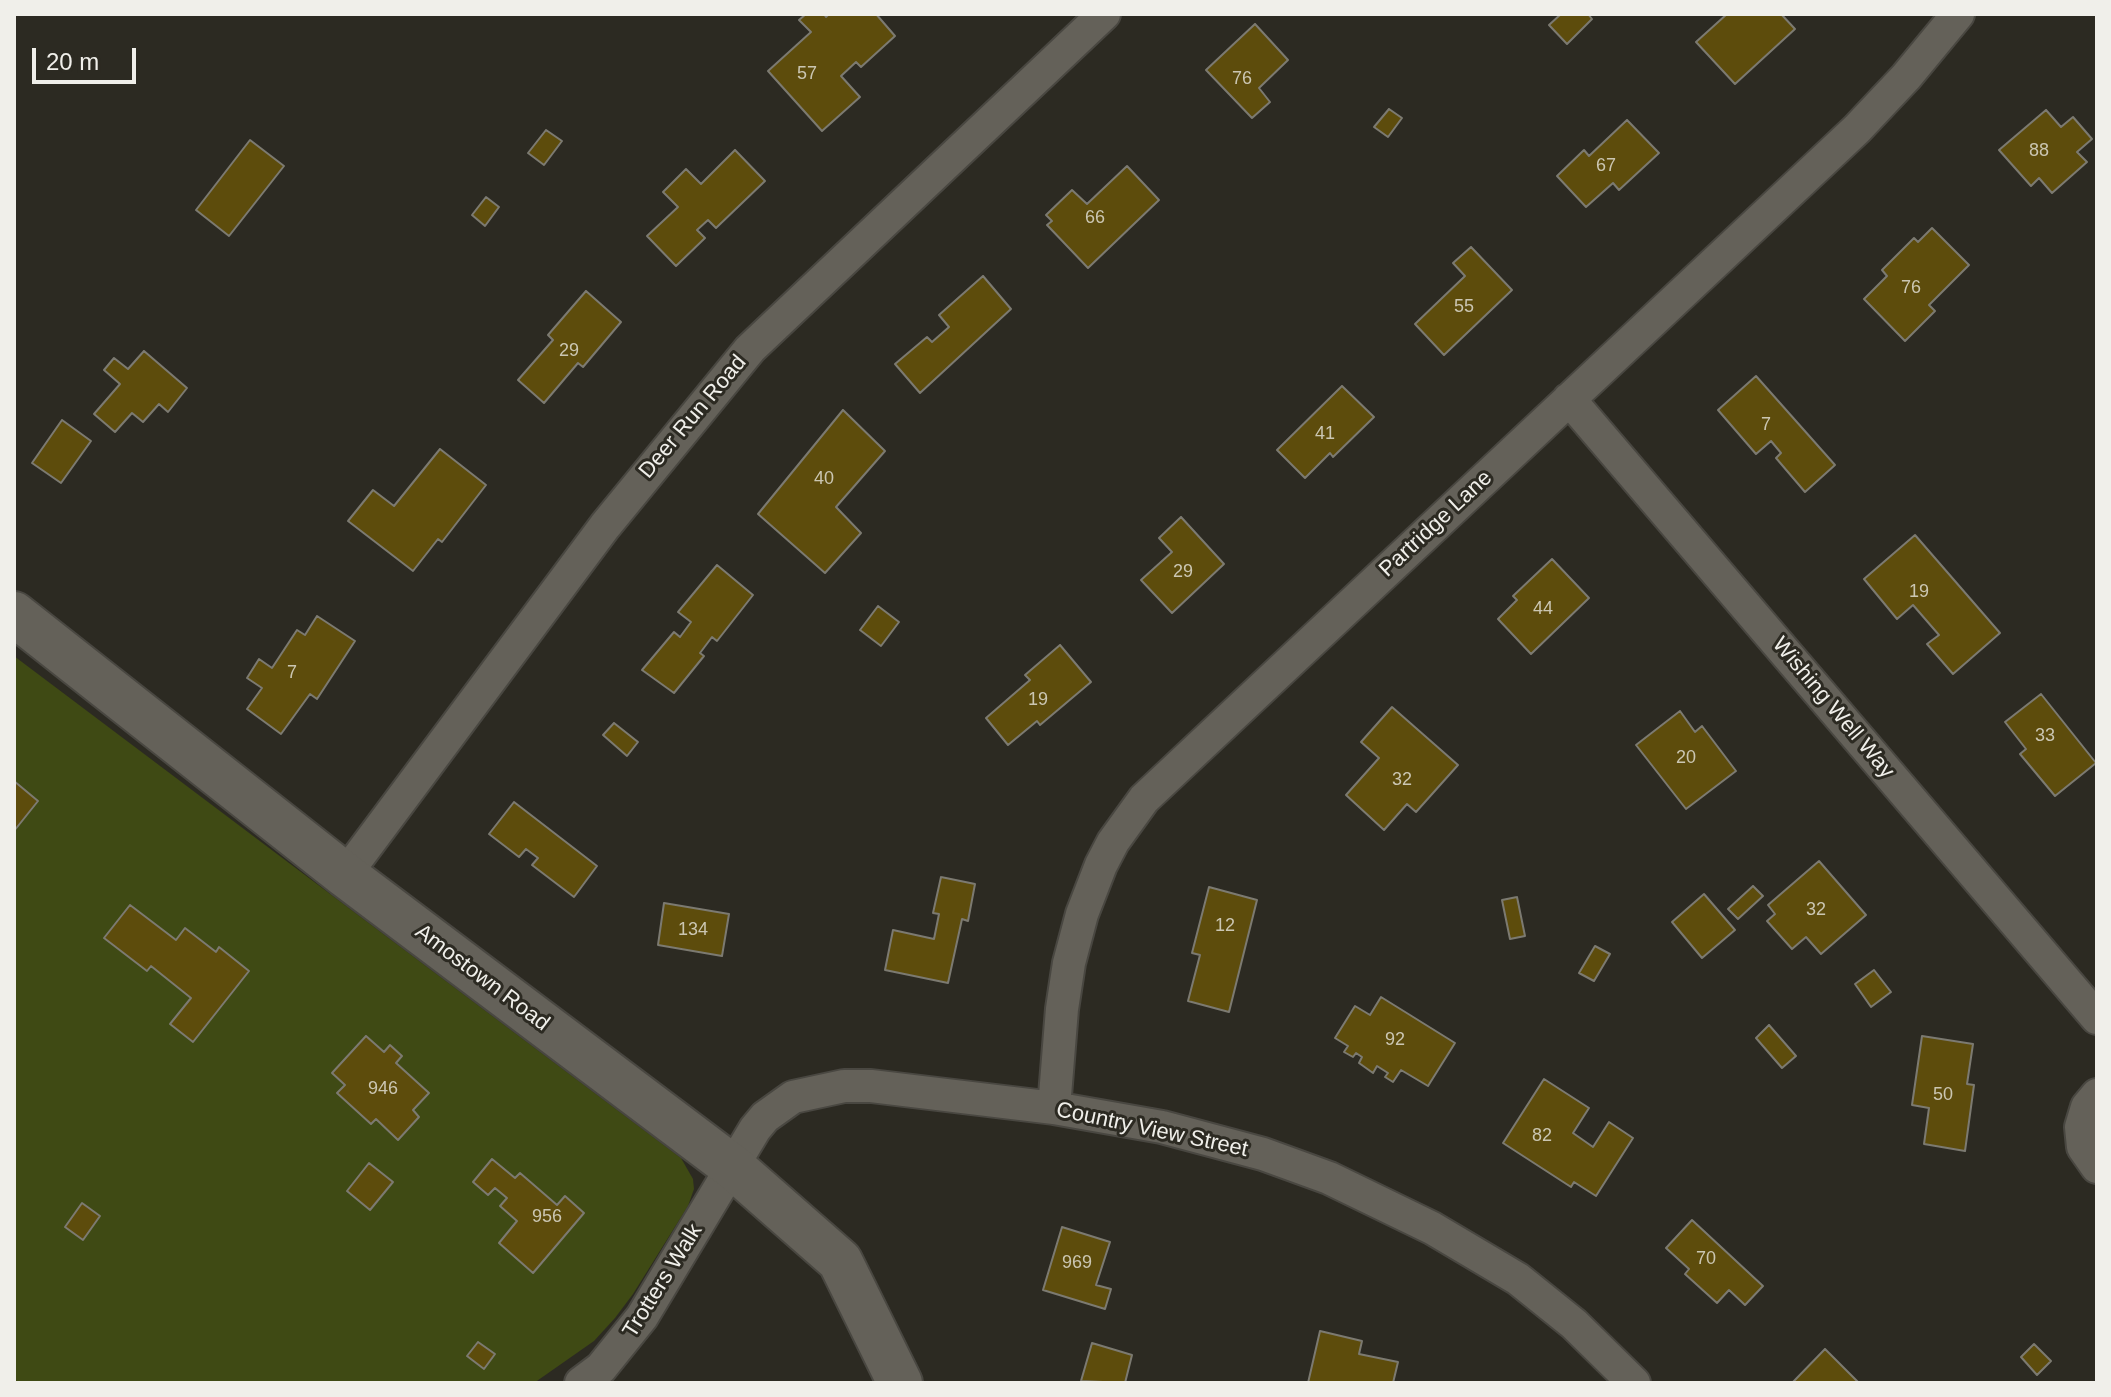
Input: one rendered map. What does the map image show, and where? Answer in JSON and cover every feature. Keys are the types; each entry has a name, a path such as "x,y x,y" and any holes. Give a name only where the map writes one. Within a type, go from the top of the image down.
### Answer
{"street":[{"name":"Deer Run Road","path":"345,875 605,526 750,349 1104,14"},
{"name":"Partridge Lane","path":"1054,1108 1062,1009 1075,939 1101,865 1127,820 1144,799 1857,129 1906,77 1958,14"},
{"name":"Wishing Well Way","path":"1569,399 2097,1018"},
{"name":"Amostown Road","path":"14,614 345,875 734,1168 840,1261 900,1383"},
{"name":"Country View Street","path":"734,1168 765,1117 793,1097 817,1090 871,1086 1054,1108 1195,1135 1274,1157 1365,1194 1432,1228 1518,1279 1574,1324 1634,1383"},
{"path":"2097,1095 2087,1107 2081,1127 2083,1147 2097,1167"},
{"name":"Trotters Walk","path":"581,1383 601,1368 623,1343 734,1168"}],"green space":[{"path":"14,656 681,1158 693,1179 694,1189 688,1206 633,1294 594,1341 534,1383 14,1383"}],"building":[{"path":"806,14 824,14 826,17 829,14 876,14 895,36 861,67 856,62 841,76 860,97 822,131 768,71 811,32 799,20"},
{"path":"1561,14 1588,14 1592,19 1567,44 1549,25"},
{"path":"1727,14 1781,14 1795,29 1735,84 1696,42"},
{"path":"1255,24 1288,60 1259,88 1270,102 1252,118 1206,70"},
{"path":"1389,109 1402,118 1388,137 1374,127"},
{"path":"2046,110 2061,127 2073,117 2092,139 2077,152 2087,162 2052,193 2039,178 2031,186 1999,150"},
{"path":"1627,120 1659,153 1619,190 1613,183 1586,207 1557,176 1584,150 1589,156"},
{"path":"546,130 562,141 544,165 528,153"},
{"path":"250,140 284,166 229,236 196,210"},
{"path":"735,150 765,181 716,228 708,220 697,230 705,238 676,266 647,236 678,207 663,192 686,169 701,184"},
{"path":"1127,166 1159,200 1088,268 1047,225 1052,221 1046,215 1072,190 1087,204"},
{"path":"486,197 499,207 485,226 472,215"},
{"path":"1932,228 1969,265 1929,305 1935,311 1905,341 1864,299 1887,276 1882,270 1914,238 1918,242"},
{"path":"1471,247 1512,290 1444,355 1415,324 1465,276 1453,263"},
{"path":"983,276 1011,309 920,393 895,364 927,337 932,342 949,327 939,315"},
{"path":"586,291 621,322 583,367 578,363 544,403 518,380 553,340 548,335"},
{"path":"144,351 187,388 168,412 159,404 143,422 132,413 115,432 94,414 120,384 104,370 114,358 128,369"},
{"path":"1756,376 1835,465 1805,492 1776,458 1781,453 1771,441 1756,454 1718,410"},
{"path":"1342,386 1374,417 1333,457 1330,453 1305,478 1277,450"},
{"path":"843,410 885,451 836,507 861,533 825,573 758,514"},
{"path":"62,420 91,441 61,483 32,463"},
{"path":"440,449 486,485 442,542 438,539 413,571 348,521 373,490 394,506"},
{"path":"1181,517 1224,564 1172,613 1141,580 1172,552 1159,538"},
{"path":"1915,535 2000,633 1953,674 1927,644 1939,635 1913,605 1897,619 1864,579"},
{"path":"1552,559 1589,598 1531,654 1498,619 1517,600 1513,596"},
{"path":"717,565 753,595 717,641 712,637 700,653 704,656 674,693 642,670 674,632 680,637 691,622 678,612"},
{"path":"878,606 899,622 881,646 860,630"},
{"path":"317,616 355,641 317,699 310,694 281,734 247,709 262,688 247,678 259,659 272,668 297,630 305,635"},
{"path":"1060,645 1091,682 1040,725 1037,721 1008,745 986,718 1030,680 1025,675"},
{"path":"2041,694 2096,763 2055,796 2020,754 2026,749 2005,722"},
{"path":"1392,707 1458,765 1416,812 1407,804 1384,830 1346,795 1379,758 1361,742"},
{"path":"1680,711 1695,732 1702,726 1736,771 1686,809 1636,745"},
{"path":"614,723 638,742 627,756 603,735"},
{"path":"14,781 38,801 14,831"},
{"path":"514,802 597,866 574,897 532,865 538,858 526,849 519,857 489,834"},
{"path":"1819,861 1866,915 1821,954 1806,937 1792,949 1767,921 1775,914 1768,905"},
{"path":"941,877 975,884 968,921 962,919 948,983 885,970 893,930 934,939 939,914 933,913"},
{"path":"1753,886 1763,896 1738,919 1728,909"},
{"path":"1209,887 1257,900 1229,1012 1188,1001 1200,955 1192,953"},
{"path":"1704,894 1735,930 1702,958 1672,922"},
{"path":"1517,897 1525,936 1510,939 1502,900"},
{"path":"664,903 729,914 722,956 658,945"},
{"path":"130,905 176,940 185,928 216,952 219,947 249,971 193,1042 170,1024 191,998 151,966 147,971 104,938"},
{"path":"1595,946 1610,954 1594,981 1579,973"},
{"path":"1874,970 1891,992 1871,1007 1855,984"},
{"path":"1381,997 1455,1043 1428,1086 1401,1070 1393,1082 1385,1077 1388,1073 1377,1066 1373,1073 1359,1063 1362,1057 1356,1053 1353,1057 1344,1052 1348,1046 1335,1038 1355,1006 1370,1015"},
{"path":"1769,1025 1796,1056 1782,1068 1756,1038"},
{"path":"366,1036 384,1052 390,1045 402,1056 396,1063 429,1093 413,1110 419,1117 398,1140 376,1119 371,1124 337,1093 345,1085 332,1073"},
{"path":"1922,1036 1973,1044 1967,1084 1974,1085 1965,1151 1924,1144 1929,1108 1912,1105"},
{"path":"1544,1079 1589,1108 1573,1133 1593,1147 1609,1122 1633,1138 1596,1196 1574,1182 1571,1187 1503,1143"},
{"path":"492,1159 515,1178 520,1173 557,1205 565,1196 584,1213 533,1273 499,1243 517,1221 500,1206 507,1198 495,1188 488,1195 473,1182"},
{"path":"369,1163 393,1182 370,1210 347,1191"},
{"path":"82,1203 100,1216 83,1240 65,1227"},
{"path":"1692,1220 1763,1286 1745,1305 1729,1290 1717,1303 1685,1274 1689,1269 1666,1248"},
{"path":"1062,1227 1110,1242 1096,1285 1111,1289 1105,1309 1043,1290"},
{"path":"1320,1331 1362,1341 1359,1354 1398,1362 1393,1383 1308,1383"},
{"path":"478,1342 495,1354 484,1369 467,1356"},
{"path":"1092,1343 1132,1355 1125,1383 1081,1381"},
{"path":"2034,1344 2051,1361 2037,1375 2021,1357"},
{"path":"1825,1349 1859,1383 1793,1382"}]}
